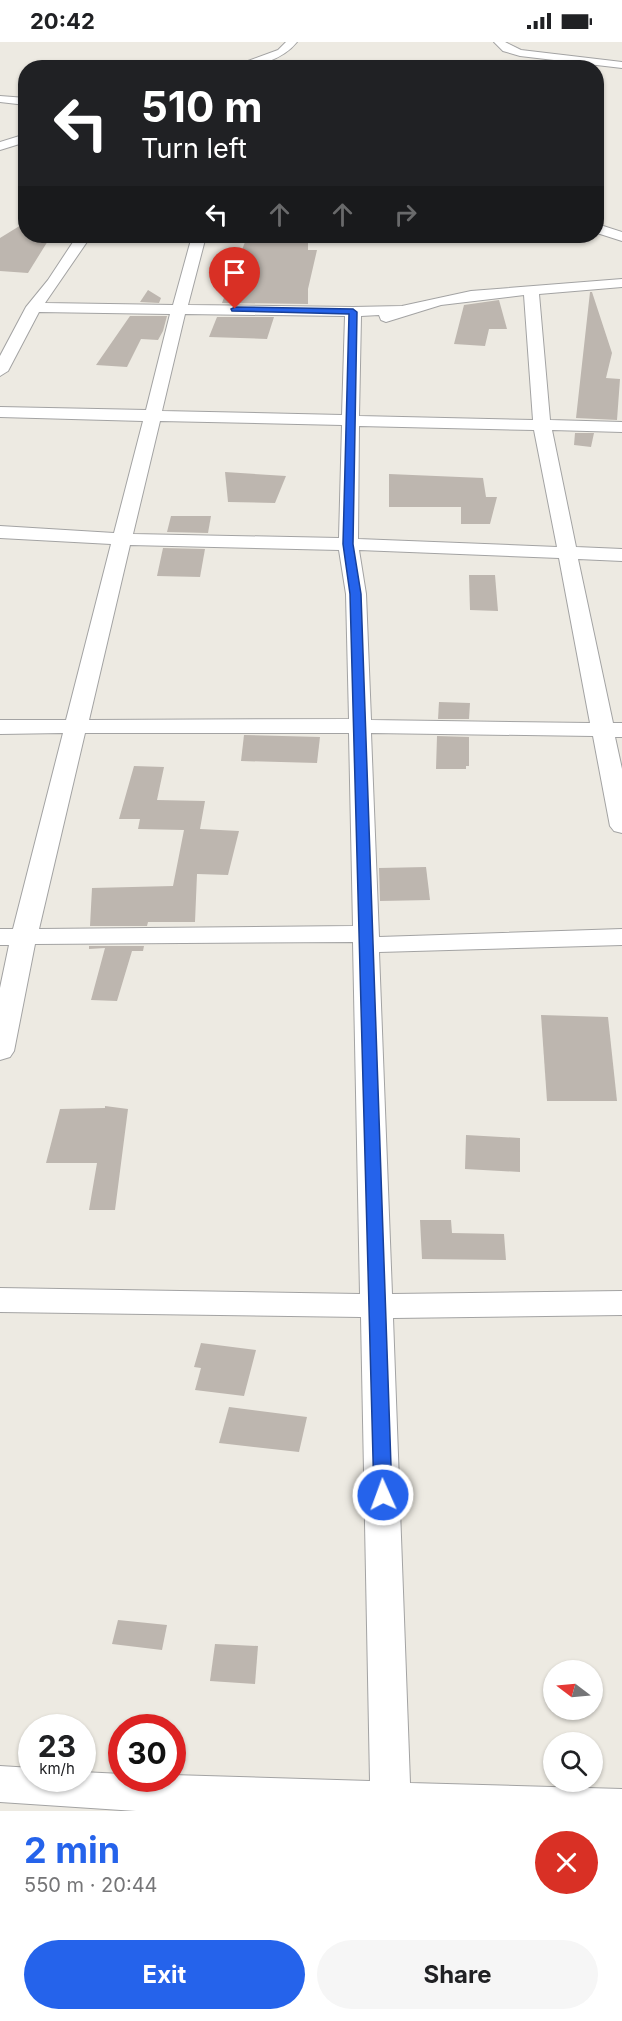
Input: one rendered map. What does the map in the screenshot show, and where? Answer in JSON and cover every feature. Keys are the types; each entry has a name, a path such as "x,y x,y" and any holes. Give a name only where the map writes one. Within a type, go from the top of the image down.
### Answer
{"street":[{"path":"258,60 282,52 292,42"},
{"path":"500,42 507,49 520,53 580,60"},
{"path":"604,63 622,65"},
{"path":"0,99 18,101"},
{"path":"0,146 18,140"},
{"path":"604,231 622,237"},
{"path":"0,371 34,307 54,282 79,243"},
{"path":"0,1051 12,937 76,728 197,243"},
{"path":"34,307 179,309 352,324 444,300 622,283"},
{"path":"531,291 542,425 568,554 612,730 622,825"},
{"path":"352,324 401,310"},
{"path":"352,324 348,544 356,594 392,1807"},
{"path":"0,412 622,427"},
{"path":"0,532 123,539 348,544 622,555"},
{"path":"0,728 359,726 612,730"},
{"path":"12,937 367,940 622,937"},
{"path":"0,1300 378,1306 622,1303"},
{"path":"0,1784 86,1791 392,1807 622,1808"}],"building":[{"path":"18,227 18,243 47,243 28,273 0,271 0,238"},
{"path":"245,243 308,243 308,250 317,250 308,289 308,304 222,303"},
{"path":"148,290 161,298 159,303 140,302"},
{"path":"590,292 592,292 612,353 606,378 620,379 617,420 576,418"},
{"path":"499,300 507,329 489,329 485,346 454,344 464,305"},
{"path":"130,316 167,316 158,340 141,339 127,367 96,365"},
{"path":"217,317 274,317 267,339 209,337"},
{"path":"575,433 594,433 591,447 574,445"},
{"path":"225,472 286,476 275,503 228,502"},
{"path":"389,474 483,478 486,497 497,497 490,524 461,524 461,507 389,507"},
{"path":"171,516 211,516 208,533 167,532"},
{"path":"163,548 205,549 200,577 157,576"},
{"path":"469,575 495,575 498,611 470,610"},
{"path":"439,702 470,703 469,719 438,719"},
{"path":"244,735 320,737 317,763 241,761"},
{"path":"437,736 469,737 469,766 466,766 466,769 436,769"},
{"path":"134,766 164,767 157,800 205,801 200,829 239,831 228,875 197,874 195,922 148,922 147,926 90,926 92,888 173,886 184,830 138,829 140,819 119,819"},
{"path":"426,867 430,900 380,901 379,868"},
{"path":"89,946 144,946 143,951 132,951 117,1001 91,1000 105,948 89,949"},
{"path":"541,1015 608,1017 617,1101 547,1101"},
{"path":"105,1106 128,1109 115,1210 89,1210 97,1163 46,1163 60,1109 105,1108"},
{"path":"466,1135 520,1138 520,1172 465,1169"},
{"path":"420,1220 451,1220 452,1233 504,1234 506,1260 422,1259"},
{"path":"201,1343 256,1350 244,1396 195,1390 201,1368 194,1367"},
{"path":"229,1407 307,1417 299,1452 219,1443"},
{"path":"118,1620 167,1625 162,1650 112,1644"},
{"path":"215,1644 258,1646 255,1684 210,1681"}],"route":[{"path":"235,309 353,312 348,544 356,594 383,1495"}]}
